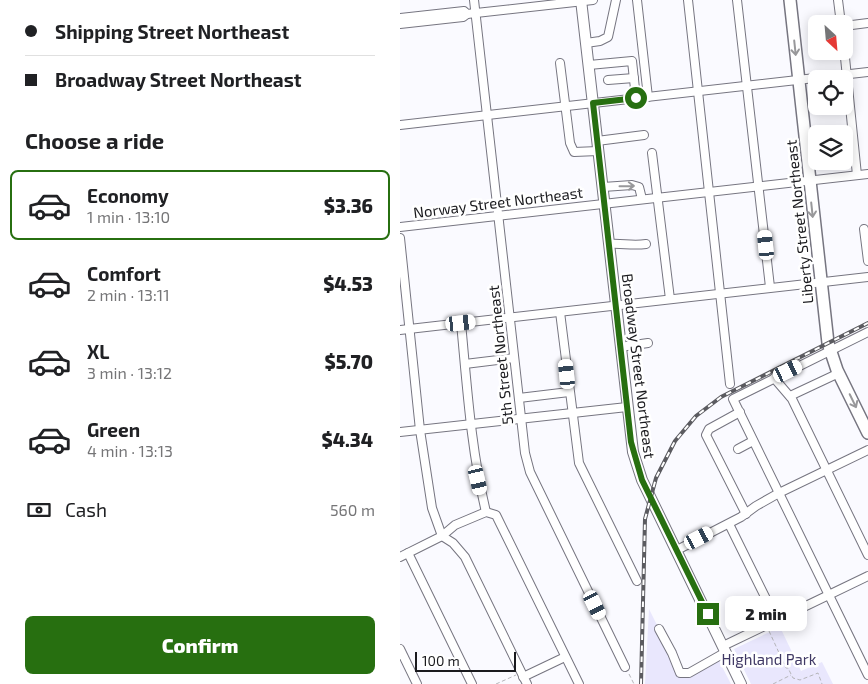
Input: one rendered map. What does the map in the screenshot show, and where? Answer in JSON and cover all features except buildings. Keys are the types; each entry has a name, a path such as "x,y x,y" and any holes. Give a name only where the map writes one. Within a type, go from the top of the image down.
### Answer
{"highway":[{"name":"Liberty Street Northeast","path":"790,0 820,283 829,350 868,433"}],"main road":[{"name":"Broadway Street Northeast","path":"581,1 631,442 636,465 741,684"}],"street":[{"name":"5th Street Northeast","path":"474,0 525,453 530,472 625,667"},
{"path":"400,24 463,17 467,14 532,3 593,0"},
{"path":"586,43 600,41 608,37 616,0"},
{"path":"636,0 648,97"},
{"path":"688,0 730,384"},
{"path":"737,0 770,287"},
{"path":"838,0 840,15"},
{"path":"400,18 464,11 467,14"},
{"path":"853,24 868,23"},
{"path":"589,65 630,60 634,63 636,98"},
{"path":"560,63 570,143 574,152 644,135"},
{"path":"853,73 868,72"},
{"path":"608,80 634,78"},
{"path":"400,125 808,78"},
{"path":"851,115 857,176"},
{"path":"652,153 659,197 670,299"},
{"name":"Norway Street Northeast","path":"400,227 868,174"},
{"path":"602,187 632,185 638,187 642,199"},
{"path":"864,229 868,261"},
{"path":"400,238 420,430 432,508 442,536 453,543 465,557 524,678 565,657"},
{"path":"609,244 619,243 629,246 646,244"},
{"path":"400,330 616,306 721,292 868,277"},
{"path":"560,312 571,414 579,463 637,581"},
{"path":"461,323 478,480 486,512"},
{"path":"868,332 733,398 868,675"},
{"path":"620,346 648,343"},
{"path":"465,364 514,358"},
{"path":"790,396 839,373"},
{"path":"774,378 790,396 868,555"},
{"path":"519,398 569,392"},
{"path":"400,432 627,407"},
{"path":"740,412 709,428 706,435 746,514"},
{"path":"738,449 754,441"},
{"path":"677,550 729,524 779,493 868,450"},
{"path":"400,557 442,536 455,525 486,512 492,513 499,520 579,684"},
{"path":"729,524 777,621"},
{"path":"408,553 472,684"},
{"path":"659,629 680,673 689,673 766,626 868,576"},
{"path":"400,650 417,684"}],"path":[{"path":"766,626 786,668 788,668 792,675 800,680 818,673 822,684"},
{"path":"625,667 634,684"},
{"path":"773,684 792,675"},
{"path":"496,684 524,678"}],"green space":[{"path":"649,609 672,655 672,666 677,673 718,659 731,684 645,684"},
{"name":"Highland Park","path":"780,627 801,671 822,662 833,684 751,684 734,649"}],"railway":[{"path":"641,684 645,519 656,478 675,441 696,416 721,397 868,323"}],"route":[{"path":"636,98 593,103 631,442 636,465 642,480 708,614"}]}
